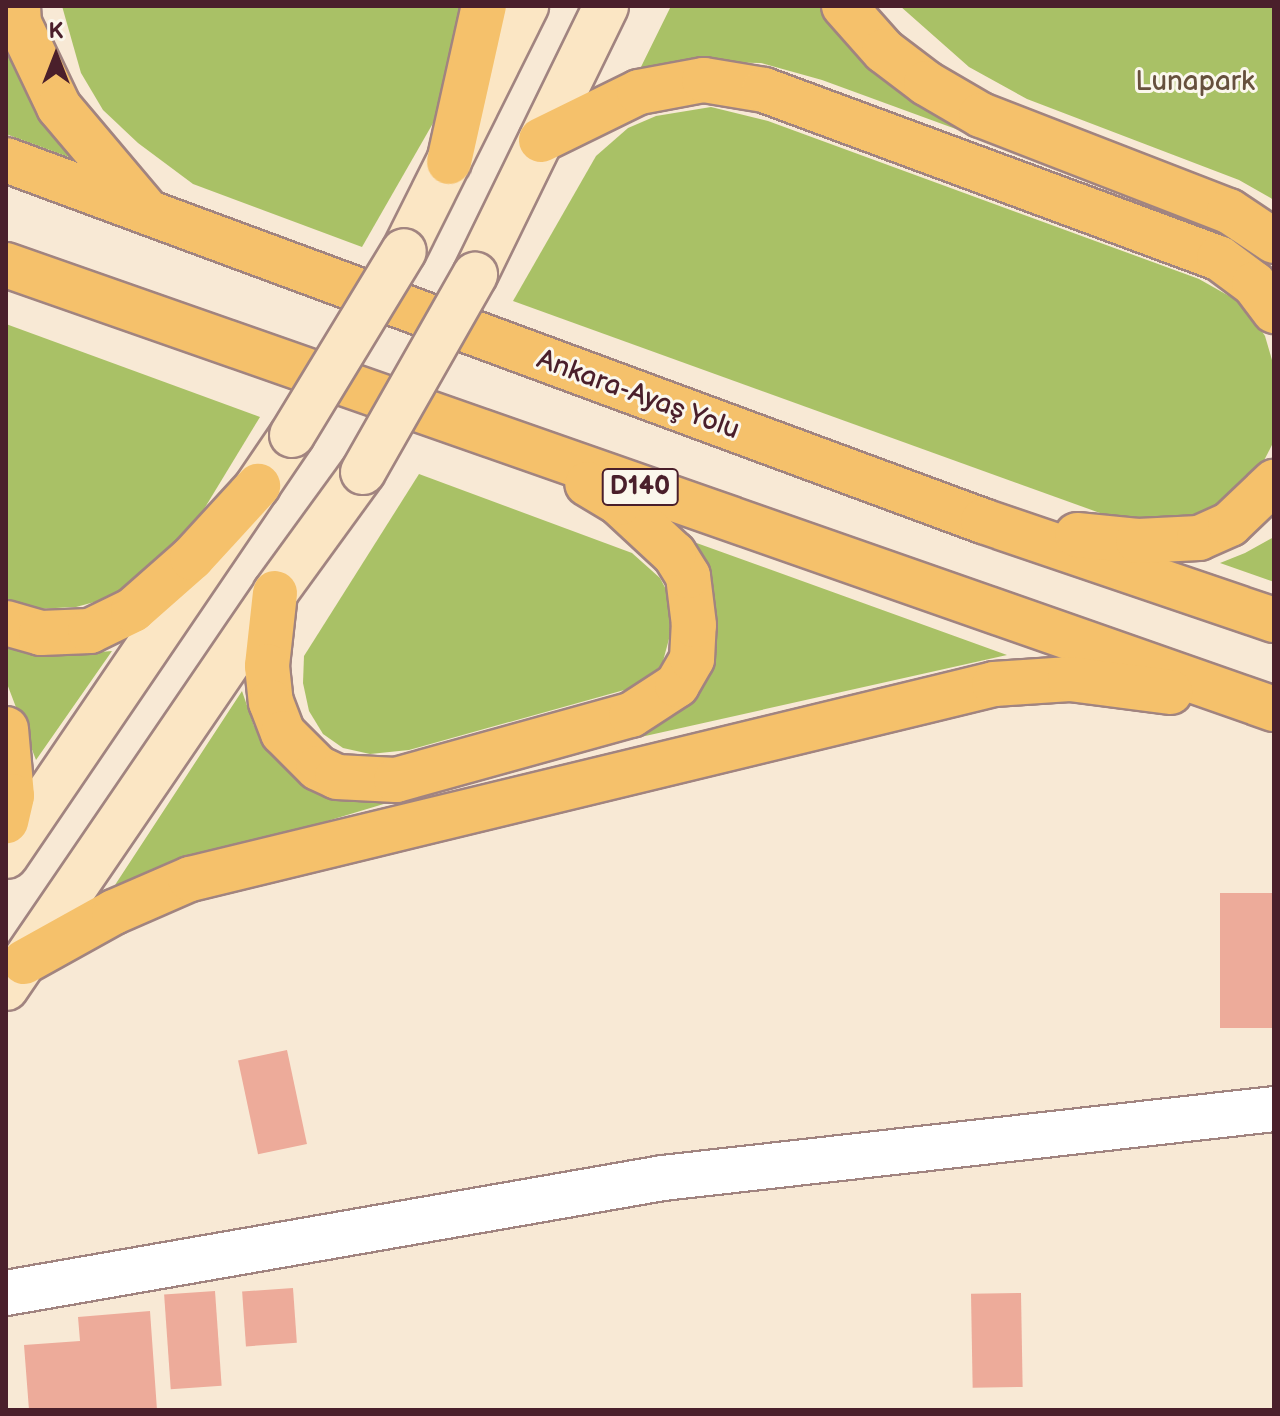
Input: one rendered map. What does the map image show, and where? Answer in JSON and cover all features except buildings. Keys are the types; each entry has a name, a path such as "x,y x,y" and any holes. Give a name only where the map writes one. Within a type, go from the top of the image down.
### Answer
{"highway":[{"path":"18,6 19,23 59,107 148,212"},
{"path":"449,162 484,6"},
{"path":"844,6 884,51 926,83 981,115 1229,211 1274,241"},
{"path":"541,140 639,92 704,80 764,90 1219,258 1254,284 1274,311"},
{"name":"Ankara-Ayaş Yolu","path":"6,160 983,521 1274,620"},
{"name":"D140","path":"6,265 1265,706"},
{"path":"6,277 102,297"},
{"path":"275,593 267,666 271,702 283,733 318,768 337,777 396,780 631,715 677,685 692,659 694,625 688,576 674,554 619,503 527,447"},
{"path":"983,521 1138,541 1199,538 1230,524 1274,482"},
{"path":"6,623 41,633 90,631 133,610 192,558 258,486"},
{"path":"15,975 114,912 190,879 994,684 1070,679 1265,706"},
{"path":"6,729 12,796 6,821"}],"main road":[{"path":"6,856 292,435 404,251 526,6"},
{"path":"15,975 275,593 363,472 475,275 606,6"}],"street":[{"path":"6,1293 663,1178 1274,1109"}],"green space":[{"path":"62,6 471,6 444,104 362,247 193,184 138,143 103,110 81,73"},
{"path":"671,6 824,6 975,136 822,80 761,63 707,62 637,75"},
{"name":"Lunapark","path":"900,6 1274,6 1274,200 1239,180 1027,99 969,67"},
{"path":"6,11 82,162 6,134"},
{"path":"711,107 768,121 1199,279 1245,305 1265,336 1274,367 1274,441 1257,474 1218,510 1181,518 1141,520 1100,513 513,301 596,156 628,128 656,116"},
{"path":"6,324 260,417 170,565 113,597 76,607 35,609 6,600"},
{"path":"419,474 632,553 660,578 669,595 674,620 662,665 635,687 409,750 370,754 343,748 323,734 309,711 303,683 304,656"},
{"path":"1274,537 1274,582 1220,563 1245,553"},
{"path":"691,541 1007,655 578,751 662,714"},
{"path":"6,646 54,656 112,651 36,760 6,681"},
{"path":"242,691 254,726 270,751 397,800 115,885"}]}
